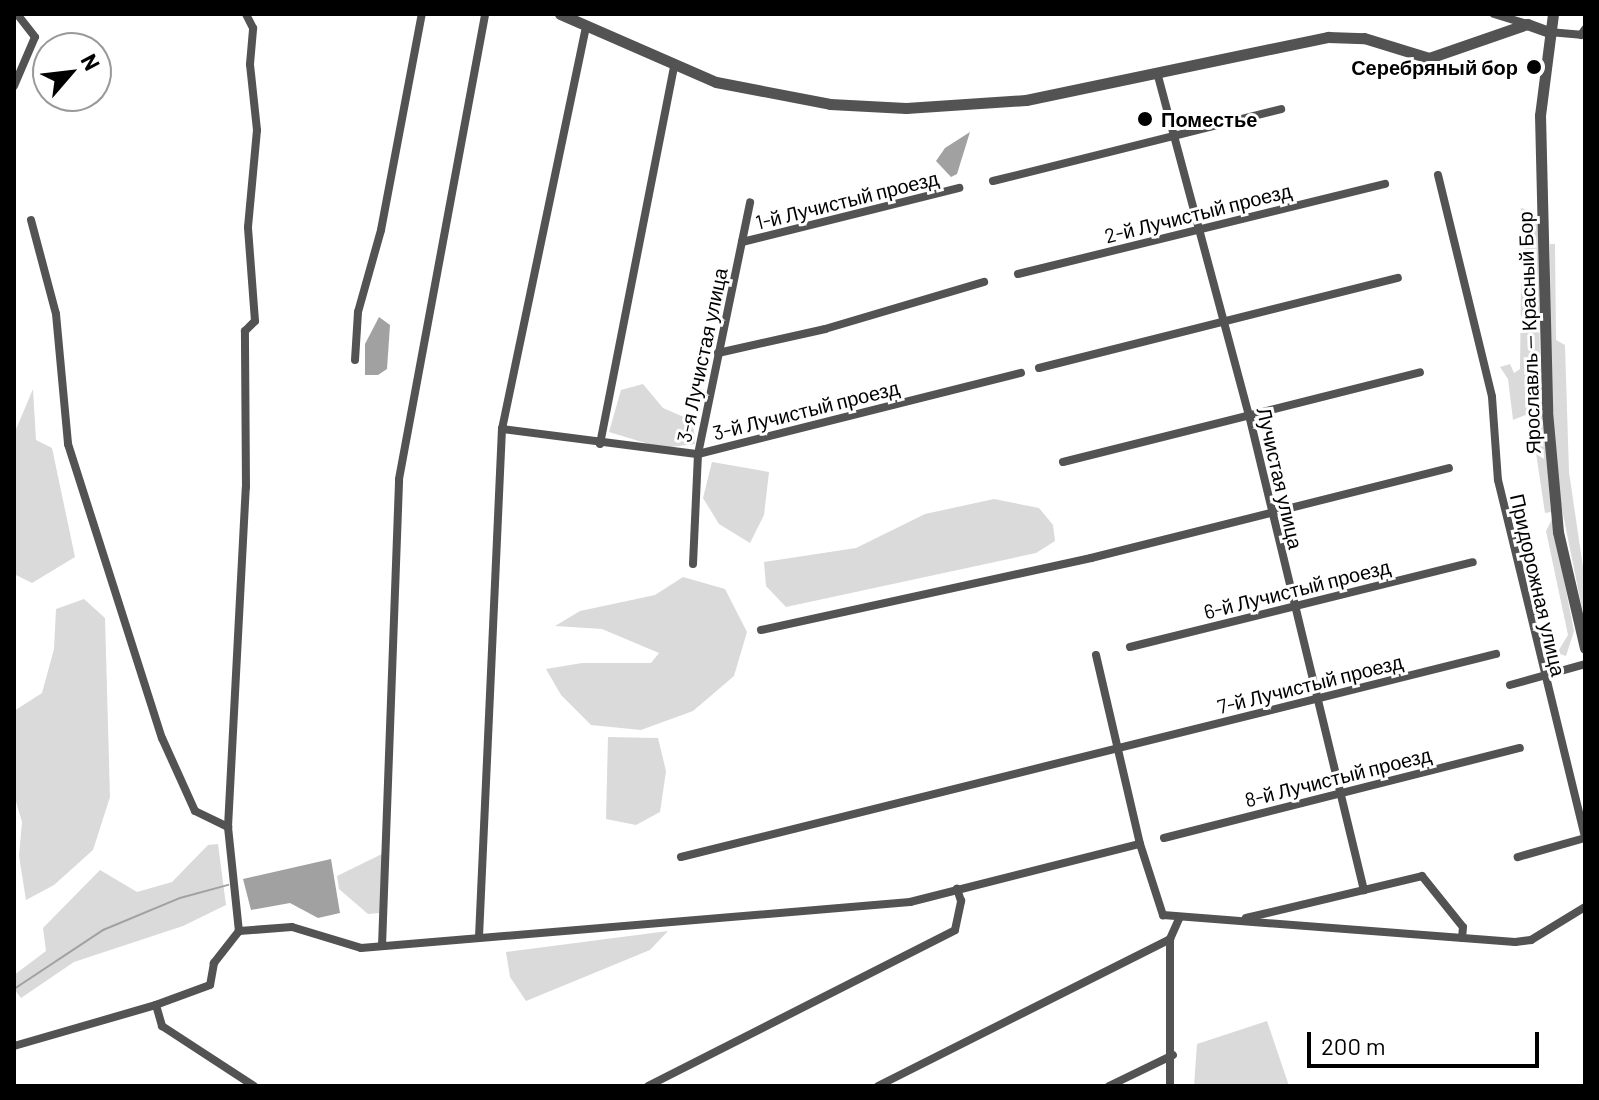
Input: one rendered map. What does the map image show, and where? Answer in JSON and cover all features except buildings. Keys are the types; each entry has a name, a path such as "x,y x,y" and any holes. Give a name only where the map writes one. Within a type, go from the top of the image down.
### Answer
{"street":[{"path":"14,86 35,37 17,14"},
{"path":"14,1046 156,1005 210,985 214,963 239,931 228,827 232,670 246,487 245,331 255,316 248,227 257,130 250,64 253,28 246,14"},
{"path":"355,360 358,312 381,230 422,14"},
{"path":"382,946 399,479 485,14"},
{"path":"560,14 674,67 716,82 830,104 906,108 1026,100 1158,76 1347,35 1429,58 1527,24"},
{"path":"1496,14 1549,32 1581,35 1585,29"},
{"name":"Ярославль — Красный Бор","path":"1553,14 1540,115 1547,411 1558,532 1585,648"},
{"path":"479,937 502,429 586,27"},
{"path":"600,444 674,67"},
{"name":"Лучистая улица","path":"1158,76 1202,228 1364,890"},
{"path":"993,181 1281,109"},
{"name":"Придорожная улица","path":"1438,175 1492,397 1498,480 1585,838 1518,857"},
{"name":"2-й Лучистый проезд","path":"1018,274 1385,184"},
{"name":"1-й Лучистый проезд","path":"742,242 959,188"},
{"name":"3-я Лучистая улица","path":"693,564 698,454 750,202"},
{"path":"31,220 56,314 68,444 162,738 195,811 228,827"},
{"path":"1039,368 1398,278"},
{"path":"718,353 825,329 984,282"},
{"path":"1063,462 1420,372"},
{"name":"3-й Лучистый проезд","path":"502,429 600,444 698,454 1021,373"},
{"path":"761,630 1091,558 1449,468"},
{"name":"6-й Лучистый проезд","path":"1130,647 1473,562"},
{"name":"7-й Лучистый проезд","path":"681,857 1496,654"},
{"path":"1096,655 1140,844 1163,915 1462,938 1531,940 1585,907"},
{"path":"1510,685 1585,664"},
{"name":"8-й Лучистый проезд","path":"1164,838 1520,748"},
{"path":"239,931 292,927 361,948 910,902 1140,844"},
{"path":"1238,920 1422,876 1463,927 1462,938"},
{"path":"648,1086 955,930 961,901 957,889"},
{"path":"1170,1086 1173,1055 1170,939 1180,917"},
{"path":"878,1086 1170,939"},
{"path":"156,1005 162,1026 254,1086"},
{"path":"1109,1086 1173,1055"}],"shaded area":[{"path":"970,132 957,174 951,177 936,161 945,148"},
{"path":"1521,208 1532,211 1538,223 1540,364 1551,512 1545,513 1530,413 1513,420 1508,379 1500,367 1510,364 1514,373 1520,369 1521,283 1527,274"},
{"path":"1550,244 1555,244 1556,340 1565,345 1569,472 1585,581 1583,613 1558,490 1551,407"},
{"path":"379,317 390,325 387,369 378,375 365,375 365,344"},
{"path":"643,384 663,408 693,421 695,444 662,448 609,432 621,390"},
{"path":"33,389 36,440 52,448 75,557 32,583 14,574 14,434"},
{"path":"712,462 769,472 764,515 750,543 719,524 703,498"},
{"path":"994,499 1039,508 1053,525 1055,541 1036,553 786,607 766,586 764,562 856,548 925,514"},
{"path":"1552,519 1574,631 1566,656 1557,653 1568,635 1546,531"},
{"path":"683,577 725,589 747,632 734,676 693,711 641,730 591,725 561,695 546,669 582,663 651,663 659,653 602,629 555,626 580,611 655,595"},
{"path":"84,599 105,618 110,797 93,850 54,885 26,900 19,856 22,822 14,795 14,711 42,693 54,649 56,609"},
{"path":"608,737 658,738 666,771 660,812 636,825 606,819"},
{"path":"218,844 226,905 183,926 74,962 21,998 14,989 14,975 46,951 43,928 100,870 137,892 172,882 208,845"},
{"path":"386,852 380,913 368,914 339,889 337,876"},
{"path":"331,859 340,913 318,918 290,903 251,910 243,879"},
{"path":"668,931 650,950 526,1001 510,977 506,952"},
{"path":"1267,1021 1289,1086 1194,1086 1197,1044"}],"waterway":[{"path":"14,989 103,930 180,898 228,885"}],"place":[{"name":"Серебряный бор","path":"1534,67"},
{"name":"Поместье","path":"1145,119"}]}
